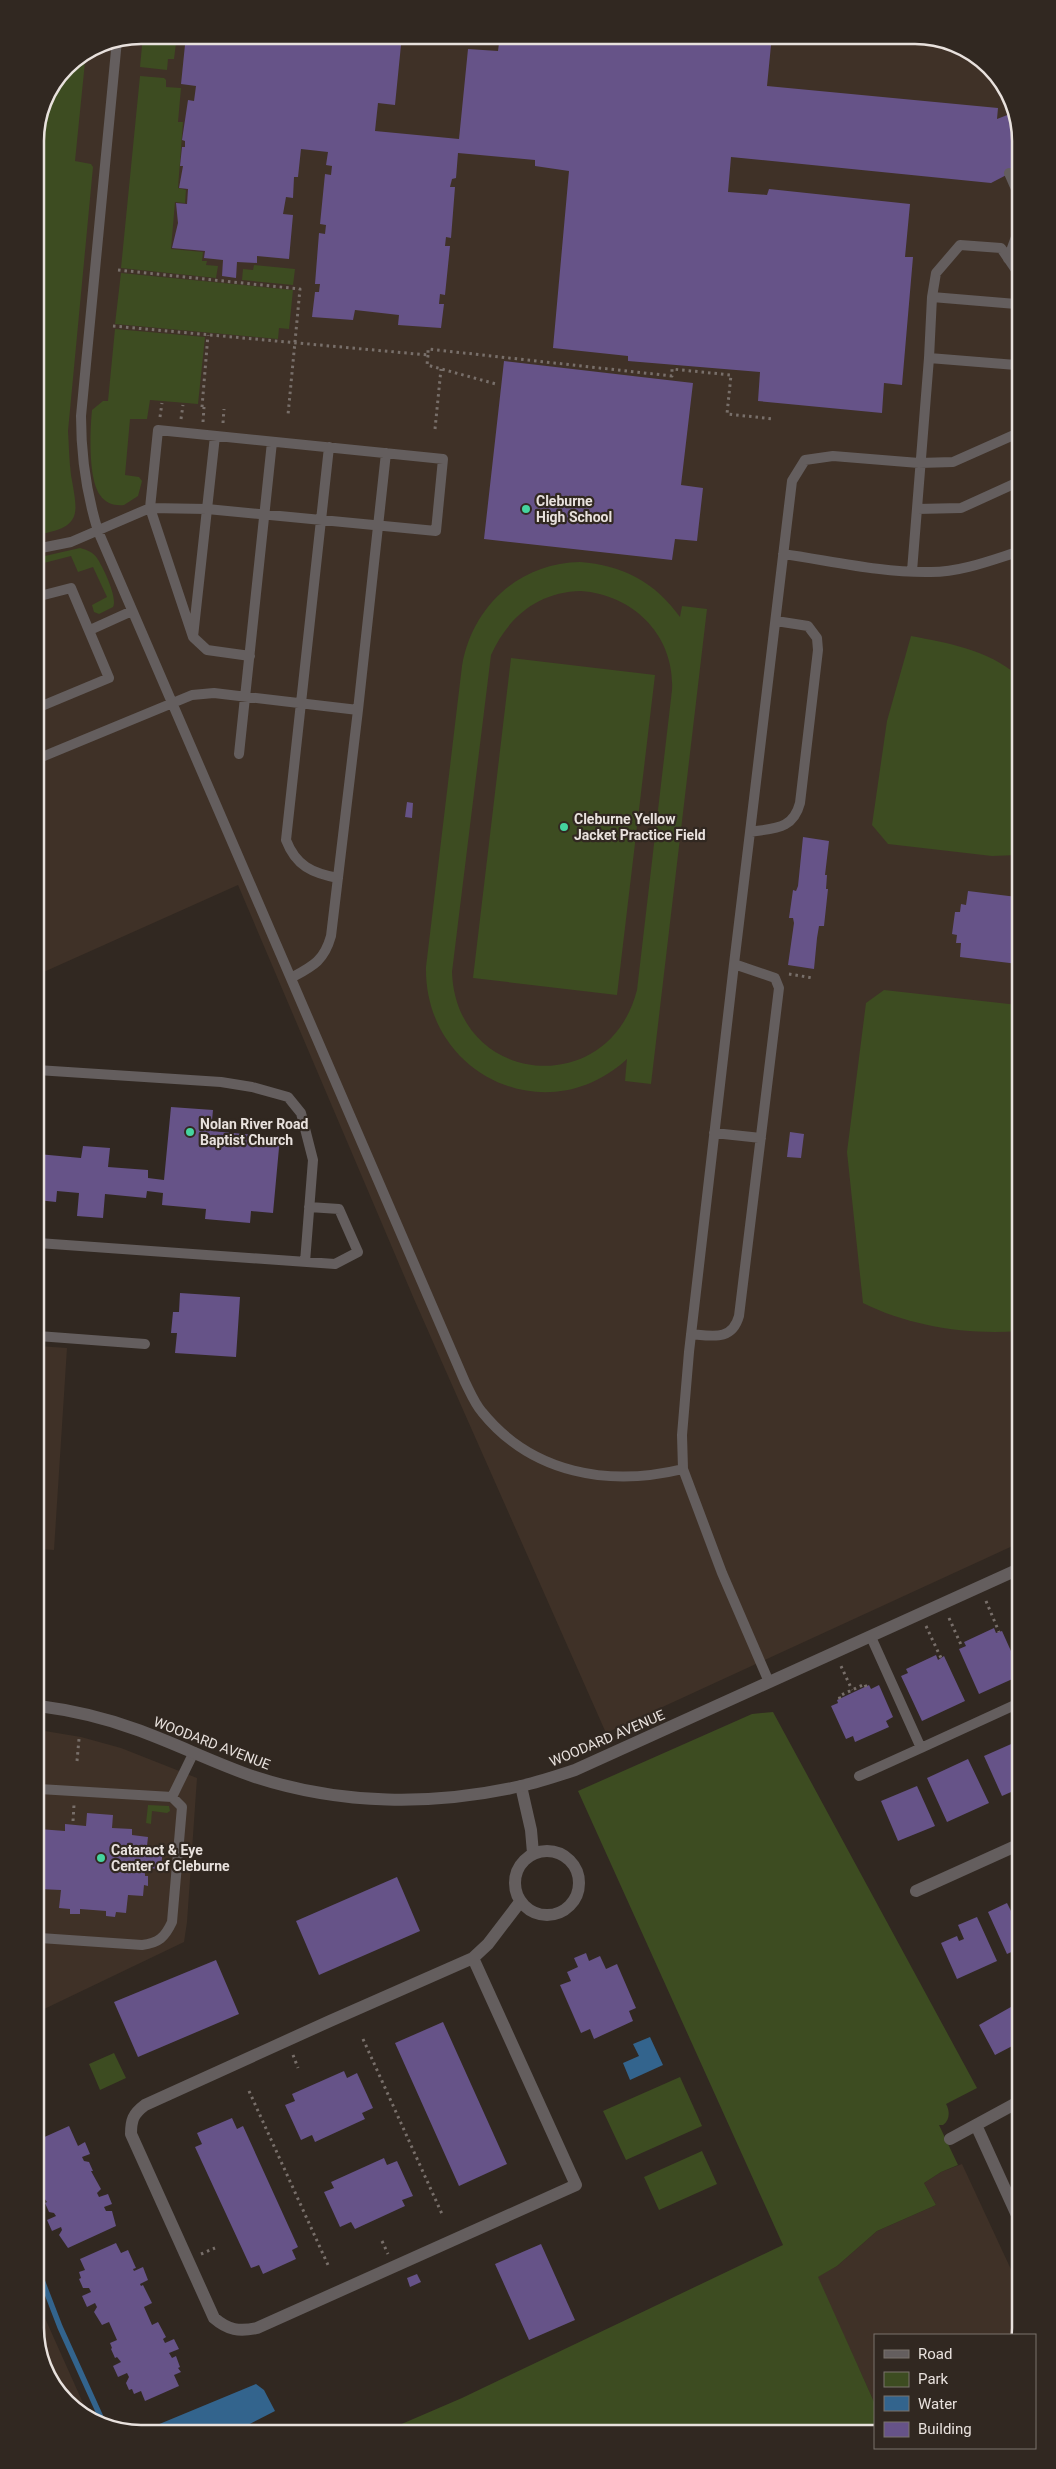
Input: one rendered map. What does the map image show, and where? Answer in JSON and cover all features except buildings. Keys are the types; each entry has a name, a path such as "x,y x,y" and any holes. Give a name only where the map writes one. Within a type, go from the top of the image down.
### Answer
{"street":[{"name":"WOODARD AVENUE","path":"44,1707 134,1728 268,1781 304,1790 350,1797 422,1800 521,1786 575,1770 1012,1572"},
{"path":"521,1786 531,1830 533,1853"},
{"path":"916,1891 1012,1848"},
{"path":"545,1850 557,1852 568,1858 576,1867 580,1879 579,1891 574,1902 564,1910 553,1915 541,1915 529,1910 520,1902 514,1884 516,1874 525,1858 533,1853 545,1850"},
{"path":"473,1958 576,2185 258,2328 241,2331 231,2330 222,2325 214,2318 168,2212 131,2134 131,2122 135,2112 145,2105 312,2028 473,1958 488,1944 520,1902"},
{"path":"950,2139 1012,2105"},
{"path":"976,2125 1012,2204"}],"lane":[{"path":"116,47 81,416 83,471 88,499 98,531 465,1382 481,1412 507,1438 539,1458 576,1473 620,1478 665,1474 683,1469"},
{"path":"1009,173 1012,180"},
{"path":"912,571 932,297 936,273 960,245 1001,248 1012,264"},
{"path":"1008,259 1012,248"},
{"path":"932,297 1012,304"},
{"path":"928,358 1012,365"},
{"path":"44,547 71,542 150,508 207,508 436,531 443,459 158,430 150,508 193,637 207,650 250,656"},
{"path":"193,637 215,436"},
{"path":"769,1682 722,1574 683,1469 682,1434 691,1334 714,1133 792,481 805,460 832,456 920,463 953,462 1012,436"},
{"path":"239,754 272,442"},
{"path":"329,448 286,840 296,860 305,868 316,874 338,878"},
{"path":"291,978 311,967 327,950 333,921 386,454"},
{"path":"917,509 961,508 1012,485"},
{"path":"783,554 932,572 972,566 1012,554"},
{"path":"44,595 70,588 90,630 109,678 44,705"},
{"path":"90,630 132,612"},
{"path":"750,832 782,827 793,820 800,803 818,650 817,638 808,626 776,621"},
{"path":"44,756 192,695 214,693 358,710"},
{"path":"691,1334 723,1336 730,1333 736,1326 739,1316 779,988 775,978 734,964"},
{"path":"44,1070 221,1082 252,1087 288,1097 301,1113 313,1160 305,1262"},
{"path":"714,1133 760,1138"},
{"path":"44,1243 335,1264 358,1252 339,1209 309,1207"},
{"path":"44,1336 145,1344"},
{"path":"871,1637 921,1748"},
{"path":"859,1776 1012,1707"},
{"path":"172,1797 194,1752"},
{"path":"44,1788 172,1797 182,1807 172,1922 166,1936 154,1944 142,1945 44,1938"}],"path":[{"path":"118,270 300,289 288,415"},
{"path":"113,326 428,355"},
{"path":"202,407 208,335"},
{"path":"496,384 427,365 428,349 672,376 672,369 731,375 727,414 774,419"},
{"path":"435,429 441,369"},
{"path":"786,974 813,978"},
{"path":"979,1587 999,1632"},
{"path":"943,1604 962,1647"},
{"path":"921,1614 941,1658"},
{"path":"835,1653 852,1690"},
{"path":"840,1699 839,1696 865,1684 866,1687"},
{"path":"77,1761 79,1739"},
{"path":"363,2039 442,2214"},
{"path":"249,2090 328,2265"}],"shaded area":[{"name":"Cleburne High School","path":"141,44 922,44 947,49 964,57 984,72 996,87 1007,109 1012,134 1012,1546 606,1733 414,1299 238,885 44,972 44,134 51,104 60,87 72,72 87,60 104,51 122,46"},
{"path":"44,1346 67,1348 54,1550 44,1549"},
{"path":"44,1731 81,1737 121,1748 197,1778 184,1942 44,2009"},
{"path":"962,2164 1012,2272 1012,2334 874,2334 874,2402 817,2277 837,2266 877,2231 936,2205 924,2183 941,2172"},
{"path":"44,2316 85,2407 60,2382 49,2360 44,2335"}],"green space":[{"path":"142,44 176,44 174,59 168,59 167,70 140,67"},
{"path":"85,62 75,161 91,164 93,167 68,431 75,509 74,517 70,523 44,533 44,134 51,104 60,87 72,72"},
{"path":"140,76 164,78 166,80 166,87 181,88 178,122 183,122 178,188 186,190 185,203 175,202 171,249 203,252 202,261 207,261 206,265 218,266 216,278 121,268"},
{"path":"254,265 295,269 293,285 242,280 243,269 253,270"},
{"path":"121,273 293,290 289,329 279,328 278,339 115,324"},
{"path":"115,329 205,337 198,404 150,400 147,419 130,419 125,475 139,477 142,481 138,496 124,505 114,505 100,495 93,478 91,454 92,410 103,401 108,401"},
{"path":"80,548 94,554 112,590 113,607 99,614 94,612 92,605 107,597 93,567 78,572 71,556 44,563 44,556"},
{"path":"580,562 624,571 660,594 680,617 682,606 707,609 651,1084 625,1081 627,1059 595,1081 562,1091 528,1091 496,1081 468,1063 445,1037 431,1005 426,967 462,666 467,645 476,625 488,607 502,592 518,580 537,570 558,564","holes":["581,591 600,594 634,610 648,622 666,652 671,670 672,690 637,990 621,1026 597,1050 567,1063 536,1065 505,1057 479,1039 460,1010 452,972 491,655 506,629 526,609 538,602 565,592"]},
{"path":"911,636 967,649 993,659 1012,671 1012,855 992,856 888,844 872,825 887,721"},
{"name":"Cleburne Yellow Jacket Practice Field","path":"511,658 655,675 617,995 473,978"},
{"path":"884,990 1012,1004 1012,1331 979,1332 939,1327 899,1318 863,1303 847,1152 866,1003"},
{"path":"773,1712 977,2088 946,2104 949,2112 948,2118 943,2125 939,2125 958,2165 941,2172 924,2183 936,2205 877,2231 837,2266 818,2277 874,2402 874,2425 399,2425 462,2398 783,2245 578,1791 752,1714"},
{"path":"148,1805 169,1806 170,1811 167,1813 152,1811 151,1824 146,1823"},
{"path":"114,2053 126,2078 100,2090 89,2064"},
{"path":"680,2077 702,2126 626,2160 603,2111"},
{"path":"702,2151 717,2184 659,2210 644,2177"}],"water":[{"path":"650,2037 663,2065 630,2080 623,2063 639,2056 633,2044"},
{"path":"256,2384 264,2390 275,2411 248,2425 157,2425"}],"waterway":[{"path":"44,2285 60,2327 100,2416"}],"place":[{"name":"Cleburne High School","path":"526,509"},
{"name":"Cleburne Yellow Jacket Practice Field","path":"564,827"},
{"name":"Nolan River Road Baptist Church","path":"190,1132"},
{"name":"Cataract & Eye Center of Cleburne","path":"101,1858"}]}
